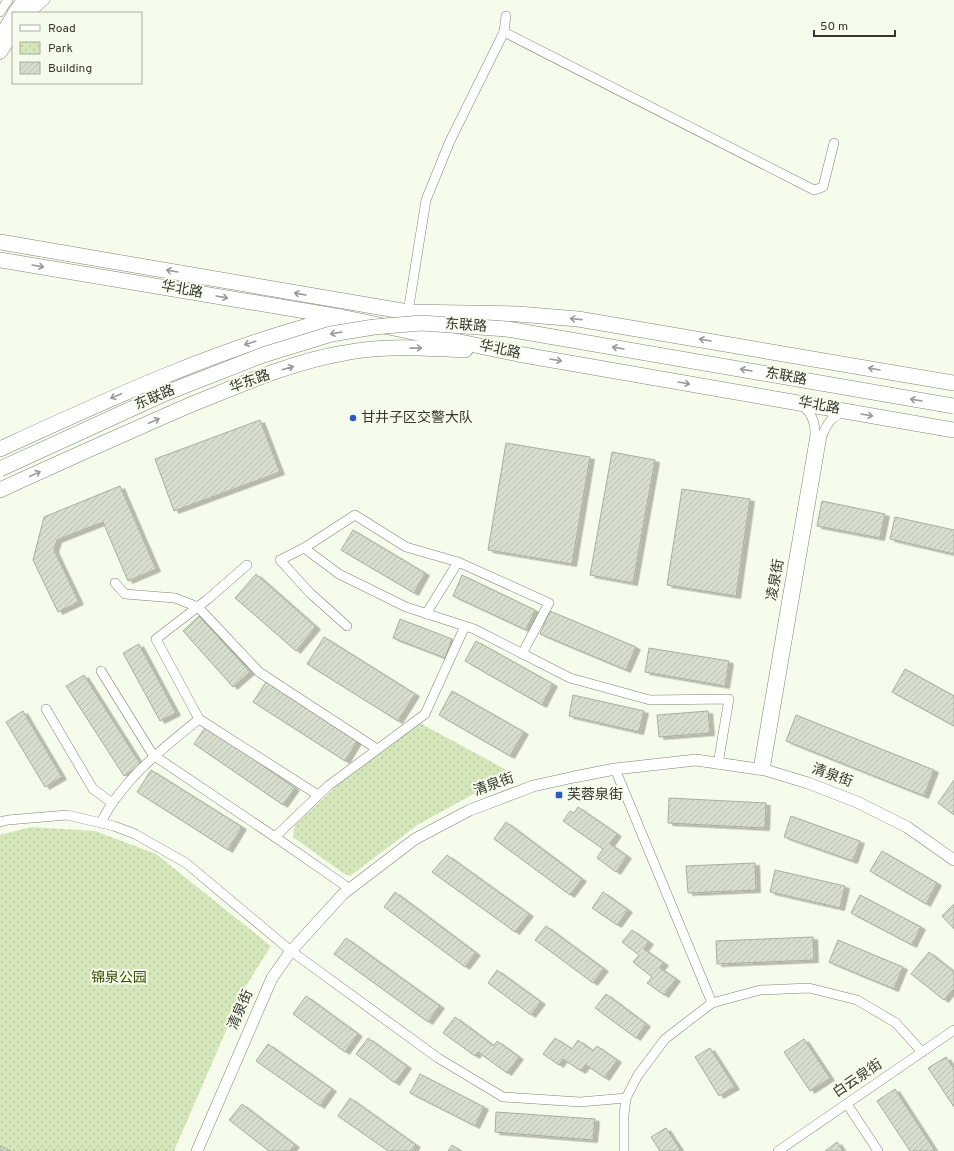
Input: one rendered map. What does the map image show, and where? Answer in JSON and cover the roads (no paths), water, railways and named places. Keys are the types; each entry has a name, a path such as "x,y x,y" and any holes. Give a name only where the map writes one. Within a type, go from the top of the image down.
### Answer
{"highway":[{"name":"华北路","path":"0,242 408,312 518,314 578,319 954,383"},
{"name":"华北路","path":"0,260 341,317 518,354 954,430"},
{"path":"0,449 90,407 219,354 285,331 341,317"},
{"name":"东联路","path":"0,469 166,393 263,355 331,334 374,327 421,323 506,329 954,406"},
{"name":"华东路","path":"0,490 102,443 226,390 285,369 344,352 433,348 518,354"}],"main road":[{"path":"26,12 34,0"},
{"path":"0,52 12,34"}],"street":[{"path":"0,12 8,0"},
{"path":"14,12 22,0"},
{"path":"31,12 45,0"},
{"path":"0,34 12,15"},
{"path":"408,312 426,200 450,141 504,32 506,16"},
{"path":"0,37 12,27"},
{"path":"504,32 814,190 823,188 834,143"},
{"name":"凌泉街","path":"762,770 815,435 812,416 807,409 797,402"},
{"name":"凌泉街","path":"762,770 822,436 831,419 837,414 846,411"},
{"path":"347,626 310,593 280,560 304,548 356,515 406,547 458,562 550,602 522,654"},
{"path":"304,548 339,574 406,607 465,626 570,678 650,700 729,699 718,764"},
{"path":"426,614 458,562"},
{"path":"247,565 198,607 156,639 199,719 318,795"},
{"path":"115,584 125,594 175,598 198,607 259,672 377,749"},
{"path":"275,836 318,795 425,714 465,626"},
{"path":"101,671 153,756 275,836 350,890"},
{"path":"46,709 93,789 111,802"},
{"path":"101,822 111,802 153,756 199,719"},
{"name":"清泉街","path":"197,1151 272,978 291,951 350,890 415,839 470,810 533,786 615,769 696,760 762,770 808,783 857,802 907,827 954,860"},
{"path":"615,769 712,1003"},
{"path":"0,822 67,815 101,822 135,834 186,863 291,951 438,1058 503,1096 580,1102 626,1098"},
{"path":"624,1151 624,1115 626,1098 638,1075 665,1038 712,1003 760,990 809,988 857,1000 896,1023 922,1052"},
{"name":"白云泉街","path":"778,1151 922,1052 953,1034"},
{"path":"847,1104 878,1151"}],"place":[{"name":"甘井子区交警大队","path":"353,418"},
{"name":"芙蓉泉街","path":"559,795"}],"park label":[{"name":"锦泉公园","path":"119,978"}]}
